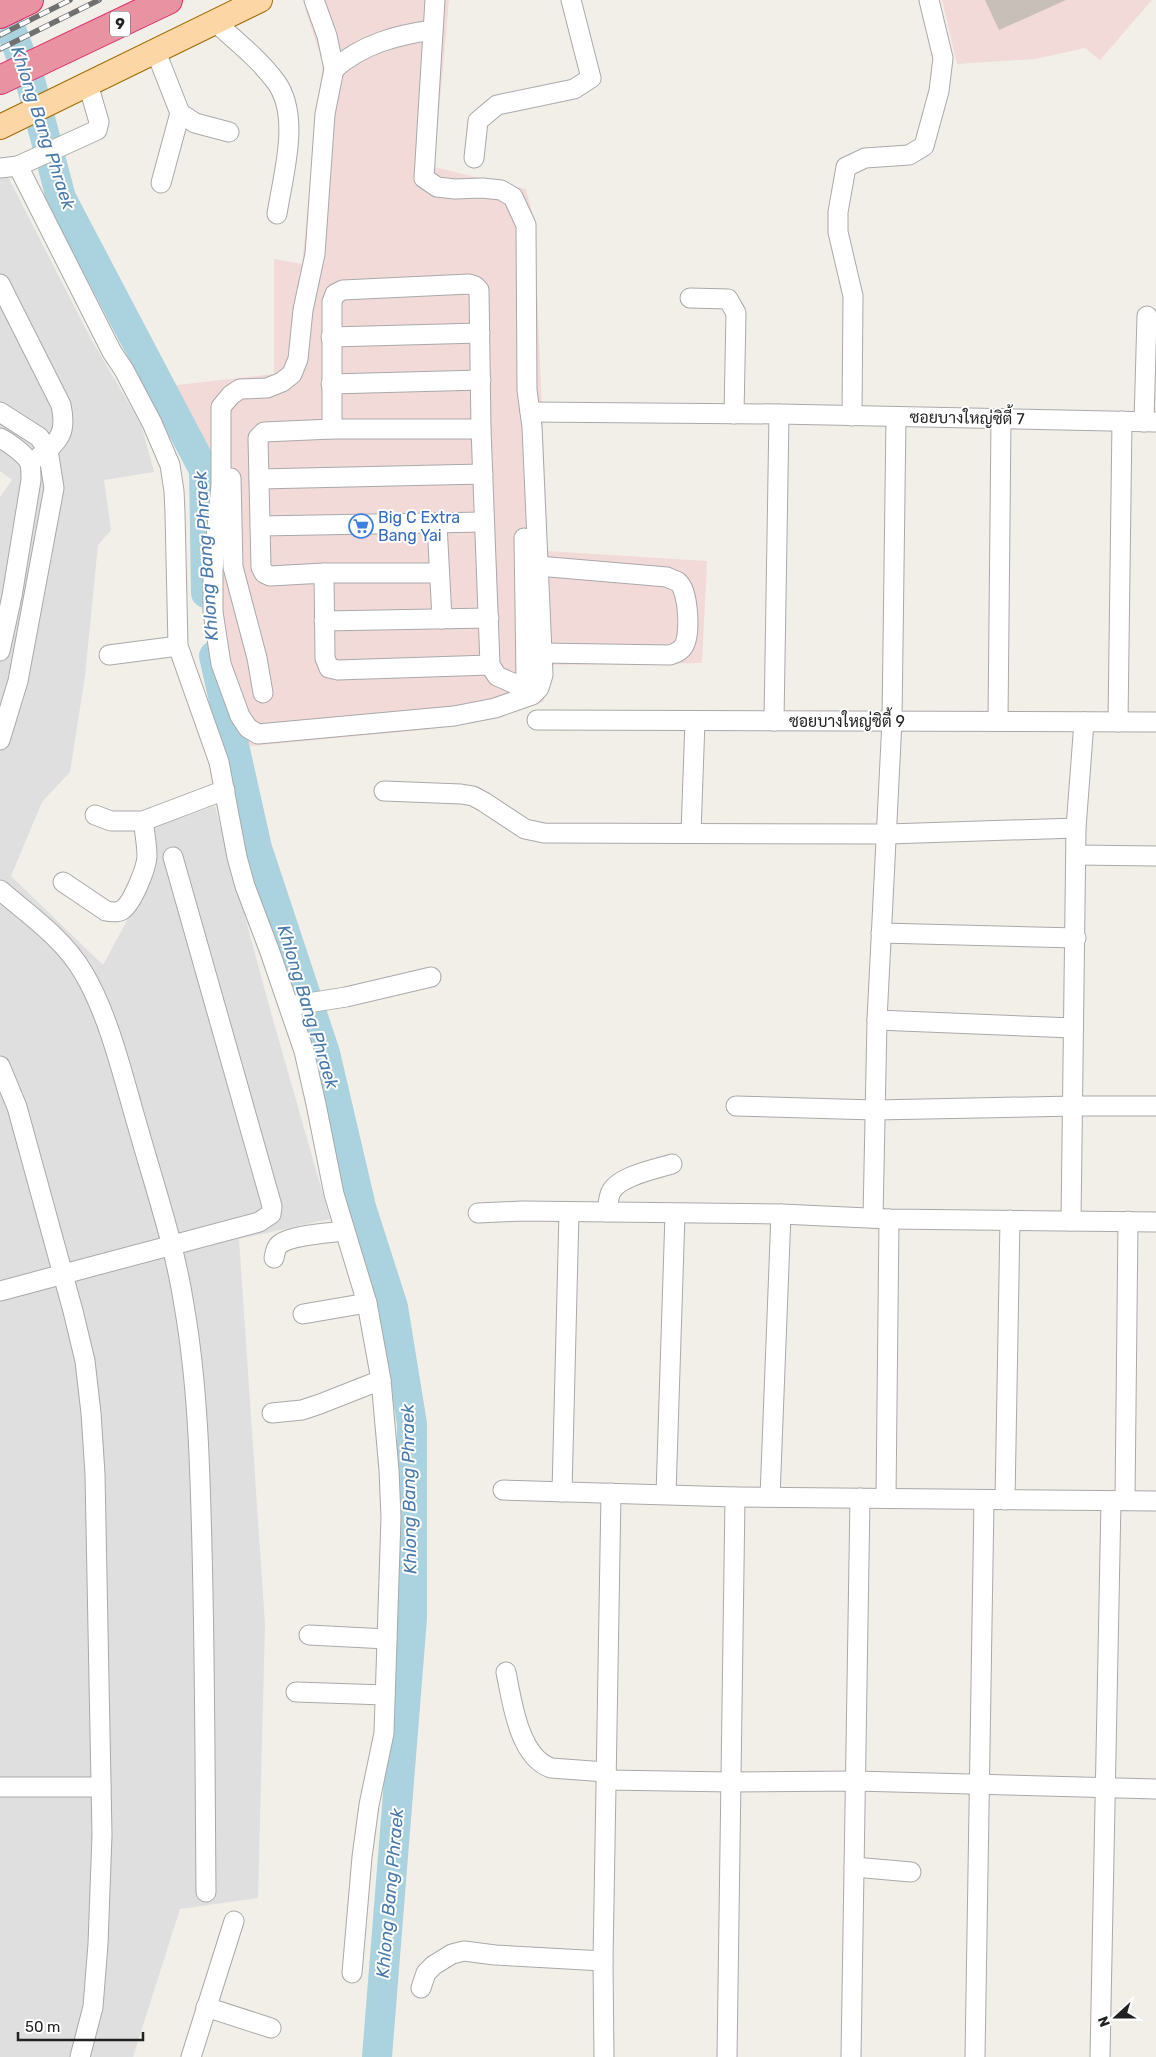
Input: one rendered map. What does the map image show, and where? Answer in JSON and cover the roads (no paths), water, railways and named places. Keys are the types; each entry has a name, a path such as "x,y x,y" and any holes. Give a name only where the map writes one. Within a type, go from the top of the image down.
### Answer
{"highway":[{"path":"0,14 29,0"},
{"name":"9","path":"0,80 168,0"}],"main road":[{"path":"0,127 260,0"}],"street":[{"path":"314,0 327,36 334,69 325,114 315,254 302,310 298,359 292,374 282,382 267,388 240,388 230,395 221,407 221,485 213,570 213,612 220,664 240,716 248,728 258,734 440,719 495,708 532,696 539,688 544,675 531,420 527,390 526,225 513,197 500,190 482,188 455,190 437,187 424,178 434,0"},
{"path":"474,158 478,120 497,105 574,89 591,78 571,0"},
{"path":"852,416 852,296 838,232 838,212 846,167 865,158 909,154 924,146 939,91 943,58 929,0"},
{"path":"216,22 276,82 288,106 289,134 277,214"},
{"path":"334,69 347,57 378,42 405,34 433,30"},
{"path":"156,52 180,113 195,123 229,132"},
{"path":"81,88 99,122 97,130 51,152 15,166 112,352 152,422 170,465 176,513 178,646 212,740 225,790 244,886 294,1006 334,1194 367,1303 381,1380 391,1518 384,1733 369,1805 362,1857 352,1973"},
{"path":"161,183 180,113"},
{"path":"0,284 61,405 65,422 62,435 48,450 30,464"},
{"path":"332,429 331,337 332,302 335,294 343,290 469,284 479,290 481,429 490,666 497,676 515,684 522,682 526,676 523,449 531,420"},
{"path":"690,298 728,299 736,313 734,414"},
{"path":"1147,316 1150,422"},
{"path":"331,337 480,332"},
{"path":"331,384 481,380"},
{"path":"0,412 39,437 48,450 54,488 18,681 0,740"},
{"path":"774,721 778,414"},
{"name":"ซอยบางใหญ่ซิตี้ 7","path":"531,420 778,414 1150,422"},
{"path":"886,1498 881,1218 874,1110 892,721 896,417"},
{"path":"998,721 1001,419"},
{"path":"1118,722 1122,422"},
{"path":"439,573 324,573 270,576 264,573 261,567 258,438 264,432 332,429 481,429"},
{"path":"0,438 10,444 30,464 29,495 0,652"},
{"path":"221,444 231,476 233,567 263,693"},
{"path":"259,479 483,474"},
{"path":"260,526 484,522"},
{"path":"437,524 442,619"},
{"path":"538,566 667,577 679,582 684,591 688,616 685,645 679,652 670,655 542,652"},
{"path":"324,573 325,658 329,668 338,670 490,666"},
{"path":"324,621 489,618"},
{"path":"109,655 178,646"},
{"name":"ซอยบางใหญ่ซิตี้ 9","path":"537,720 1156,722"},
{"path":"691,833 695,721"},
{"path":"1071,1221 1074,1106 1073,1028 1076,938 1076,828 1084,722"},
{"path":"95,814 111,821 143,821 225,790"},
{"path":"384,791 472,796 525,829 544,833 888,834 1076,828"},
{"path":"63,882 106,911 122,911 143,875 147,858 143,821"},
{"path":"1076,855 1156,856"},
{"path":"0,1291 259,1222 271,1214 272,1206 173,857"},
{"path":"0,890 64,945 83,972 101,1010 120,1068 171,1245 184,1303 194,1370 200,1473 204,1609 206,1892"},
{"path":"881,933 1076,938"},
{"path":"294,1006 430,977"},
{"path":"877,1020 1073,1028"},
{"path":"0,1066 16,1107 63,1273 85,1361 91,1413 95,1474 101,1787 98,1944 93,2006 80,2057"},
{"path":"736,1106 874,1110 1156,1106"},
{"path":"607,1212 610,1194 614,1187 624,1180 672,1164"},
{"path":"478,1213 522,1211 781,1214 881,1218 1156,1222"},
{"path":"562,1492 569,1212"},
{"path":"666,1494 675,1214"},
{"path":"770,1497 781,1214"},
{"path":"1005,1500 1010,1220"},
{"path":"1100,2057 1105,1789 1128,1221"},
{"path":"274,1258 276,1249 281,1243 290,1239 344,1231"},
{"path":"303,1314 367,1303"},
{"path":"272,1413 302,1410 381,1380"},
{"path":"503,1490 735,1497 1156,1501"},
{"path":"604,2057 603,1961 611,1493"},
{"path":"727,2057 735,1497"},
{"path":"851,2057 860,1498"},
{"path":"975,2057 984,1500"},
{"path":"309,1634 387,1639"},
{"path":"506,1672 520,1730 531,1752 542,1765 551,1768 606,1776 731,1782 855,1781 1156,1789"},
{"path":"296,1692 385,1695"},
{"path":"0,1787 101,1787"},
{"path":"854,1867 911,1872"},
{"path":"191,2057 234,1921"},
{"path":"421,1988 426,1974 434,1965 452,1954 464,1951 504,1956 603,1961"},
{"path":"206,2007 271,2028"}],"waterway":[{"name":"Khlong Bang Phraek","path":"0,0 30,80 61,198 204,470 206,593"},
{"name":"Khlong Bang Phraek","path":"214,656 257,848 325,1053 361,1207 393,1307 412,1424 412,1618 377,2057"}],"railway":[{"path":"0,35 70,0"},
{"path":"0,49 99,0"}],"place":[{"name":"Big C Extra Bang Yai","path":"361,526"}]}
